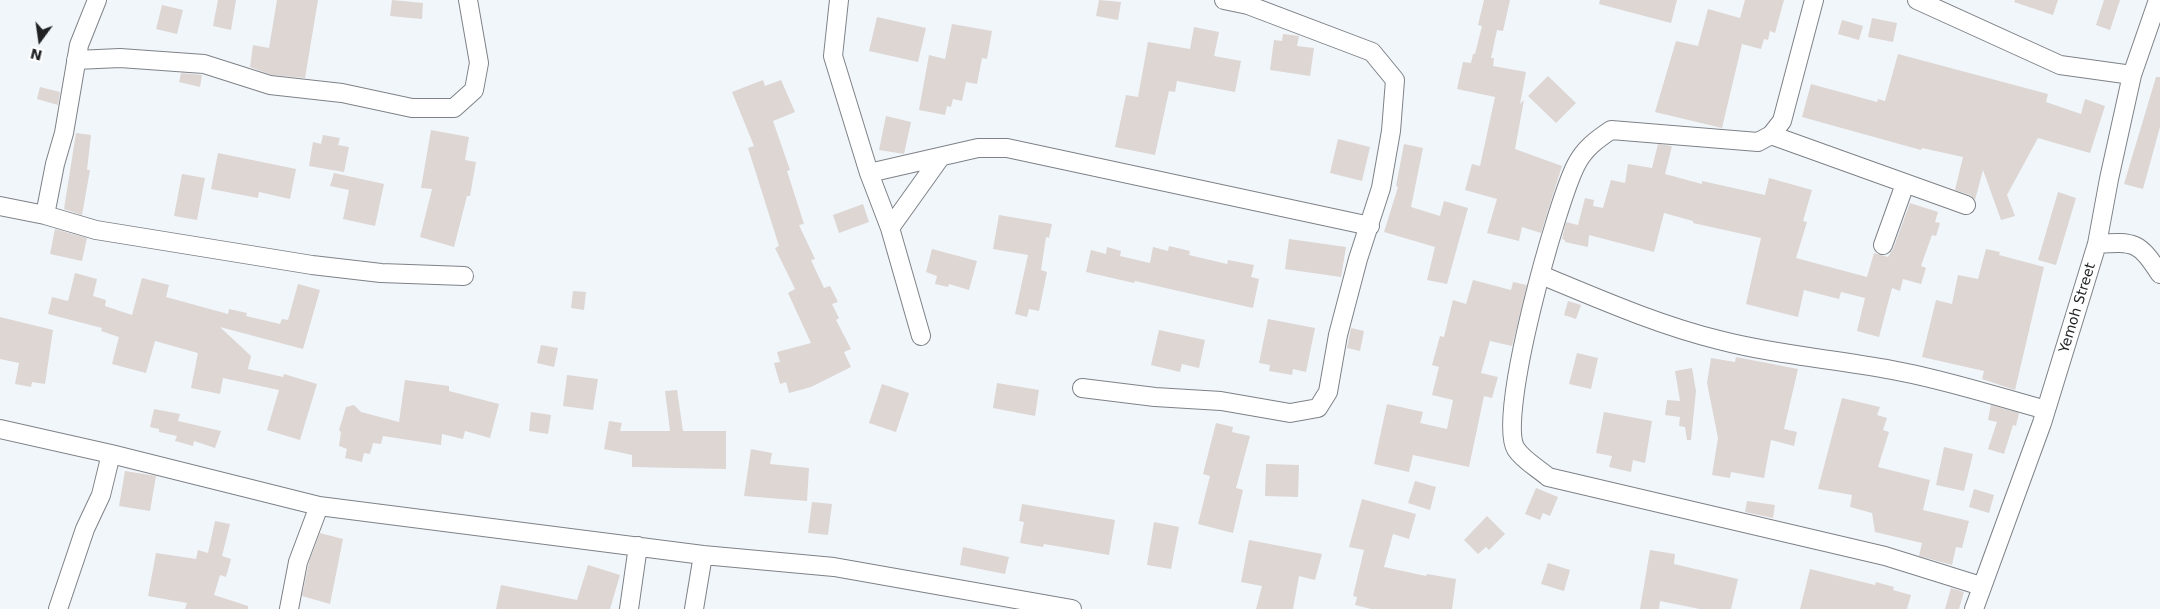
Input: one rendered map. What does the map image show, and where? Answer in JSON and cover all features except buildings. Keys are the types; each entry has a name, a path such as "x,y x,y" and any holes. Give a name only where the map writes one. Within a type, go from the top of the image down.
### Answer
{"street":[{"path":"45,215 55,164 64,133 76,60 84,28 97,0"},
{"path":"76,60 120,58 204,64 270,84 342,93 412,108 454,108 474,90 479,63 468,0"},
{"path":"839,0 833,56 869,173 890,228 921,336"},
{"path":"1082,388 1155,397 1221,401 1290,413 1318,408 1328,392 1338,335 1358,259 1382,188 1388,150 1394,80 1372,52 1248,5 1224,0"},
{"path":"1814,0 1782,121 1771,135 1758,142 1610,130 1590,144 1576,164 1558,211 1521,358 1511,420 1516,449 1548,477 1885,556 1981,586"},
{"path":"1917,0 2060,66 2132,76"},
{"name":"Yemoh Street","path":"1974,609 2046,410 2098,244 2109,179 2132,76 2158,0"},
{"path":"1771,135 1966,205"},
{"path":"869,173 978,148 1007,148 1370,226"},
{"path":"890,228 940,158"},
{"path":"1883,245 1905,184"},
{"path":"0,206 45,215 96,230 312,265 381,273 464,276"},
{"path":"2098,244 2126,241 2145,251 2160,274"},
{"path":"1541,275 1602,300 1719,340 1785,355 1895,370 2046,410"},
{"path":"0,429 111,454 319,506 703,555 834,567 1072,609"},
{"path":"58,609 85,529 101,495 111,454"},
{"path":"289,609 298,562 319,506"},
{"path":"629,609 638,546"},
{"path":"694,609 703,555"}]}
